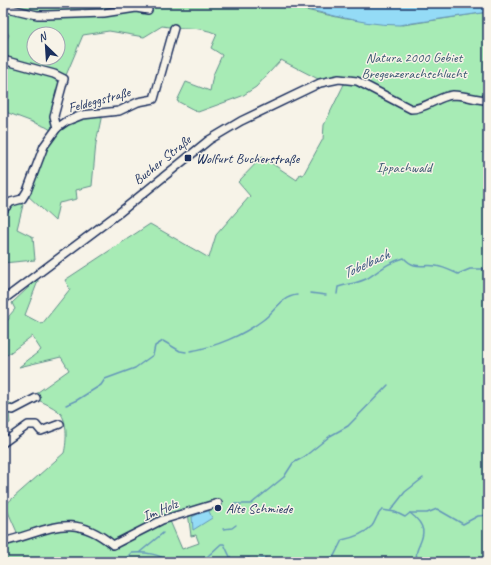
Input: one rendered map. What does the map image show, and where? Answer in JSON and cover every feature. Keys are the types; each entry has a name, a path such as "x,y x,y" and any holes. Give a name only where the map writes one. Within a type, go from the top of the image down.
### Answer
{"street":[{"path":"3,7 37,15 104,13 136,8 148,10"},
{"name":"Feldeggstraße","path":"3,210 11,202 22,199 28,192 44,146 57,128 67,121 82,115 119,110 138,102 154,99 174,28"},
{"path":"3,60 54,74 64,79 54,116 57,128"},
{"name":"Bucher Straße","path":"3,300 108,222 186,157 224,130 320,83 339,79 357,81 411,109 420,109 440,99 454,95 488,100"},
{"path":"3,199 11,202"},
{"path":"3,408 13,410 36,398"},
{"path":"3,443 28,425 36,425 41,431 60,424"},
{"name":"Im Holz","path":"3,542 60,526 72,525 84,527 99,534 113,545 162,520 218,503"}],"green space":[{"path":"3,3 274,3 346,19 403,25 488,12 488,562 3,562 3,543 20,539 5,505 64,453 66,430 64,419 56,409 38,400 38,392 69,370 61,357 19,367 41,350 32,336 7,355 3,353 3,324 9,319 9,316 15,309 12,303 29,287 27,284 37,277 38,281 25,315 42,324 70,289 65,280 150,224 209,258 216,235 250,196 238,182 262,157 297,180 300,174 303,175 323,139 324,125 347,78 322,81 281,60 256,87 242,96 198,112 177,101 186,82 210,91 213,75 222,55 211,48 217,34 210,31 162,26 144,37 109,31 83,35 64,80 53,124 102,114 96,143 92,186 76,190 77,199 59,203 55,221 26,194 54,132 46,127 3,111 3,47 9,35 3,27","holes":["188,512 191,536 196,535 199,543 182,549 170,521 164,523 163,521"]},
{"path":"18,202 23,205 17,229 33,237 35,260 3,263 3,212"},
{"path":"3,397 13,406 9,412 10,423 4,425 3,431"}],"water":[{"path":"274,3 488,3 488,12 399,25 351,20"},
{"path":"208,509 212,518 193,530 192,517"}],"waterway":[{"name":"Tobelbach","path":"337,294 338,287 365,280 389,264 404,258 408,262 415,265 439,267 458,274 470,269 488,269"},
{"path":"310,293 326,295"},
{"path":"190,351 210,347 247,331 263,320 286,298 297,295"},
{"path":"66,405 101,385 105,379 135,368 153,355 155,346 163,341 180,351 186,352"},
{"path":"234,504 251,504 284,477 293,463 304,457 330,436 348,426 388,385"},
{"path":"391,510 405,492 423,478"},
{"path":"410,513 427,513 437,509 463,524 478,516 488,515"},
{"path":"308,562 322,562 334,556 342,540 358,535 369,529 382,510 395,512 405,517 410,513 418,521 422,528 423,534 416,556 418,562"},
{"path":"223,529 232,528 236,525"},
{"path":"140,552 163,533"},
{"path":"197,562 208,556 221,544 224,544 232,561 249,558 252,561 265,558 280,562"},
{"path":"124,562 132,553 148,553 157,555 171,562"}],"place":[{"name":"Wolfurt Bucherstraße","path":"188,158"},
{"name":"Alte Schmiede","path":"218,508"}],"park label":[{"name":"Natura 2000 Gebiet Bregenzerachschlucht","path":"414,66"},
{"name":"Ippachwald","path":"404,167"}]}
